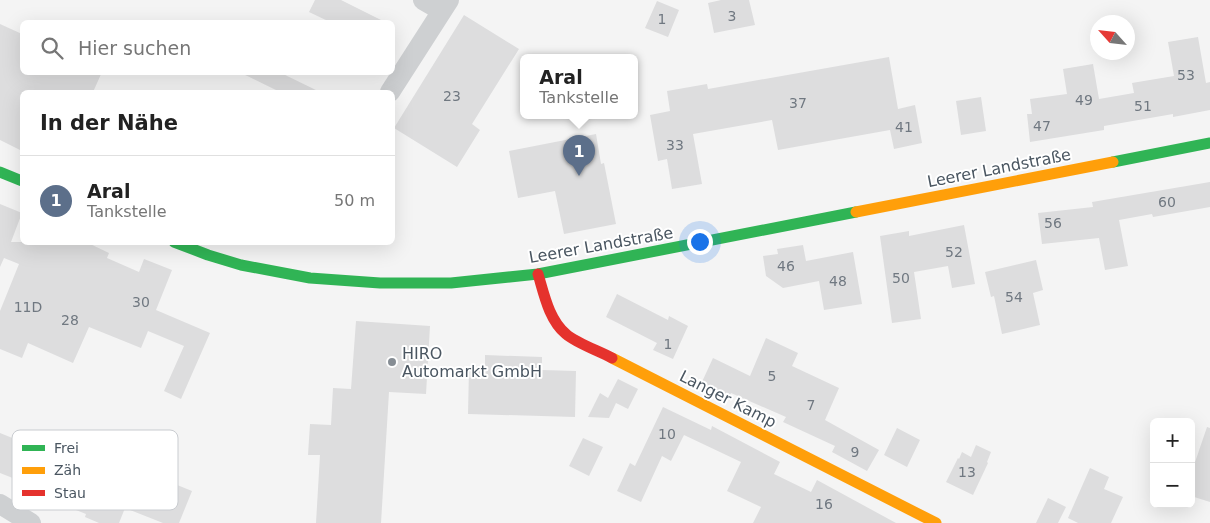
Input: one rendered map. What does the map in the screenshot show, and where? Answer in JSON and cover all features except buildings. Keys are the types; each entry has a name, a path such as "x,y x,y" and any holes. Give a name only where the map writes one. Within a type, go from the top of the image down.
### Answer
{"main road":[{"name":"Leerer Landstraße","path":"183,245 242,264 307,278 366,284 451,283 538,274 1210,143"},
{"path":"0,172 20,180"},
{"name":"Langer Kamp","path":"538,274 556,324 567,335 936,523"}],"street":[{"path":"391,90 445,5 423,0"},
{"path":"0,504 31,523"}],"traffic: fast":[{"path":"1113,162 1210,143"},
{"path":"0,172 20,180"},
{"path":"182,245 241,265 310,278 380,283 451,283 538,274 856,212"}],"traffic: slow":[{"path":"856,212 1113,162"},
{"path":"612,358 936,523"}],"traffic: jam":[{"path":"538,274 551,314 560,328 576,341 612,358"}],"place":[{"name":"Aral","path":"579,176"},
{"name":"HIRO Automarkt GmbH","path":"392,362"}]}
